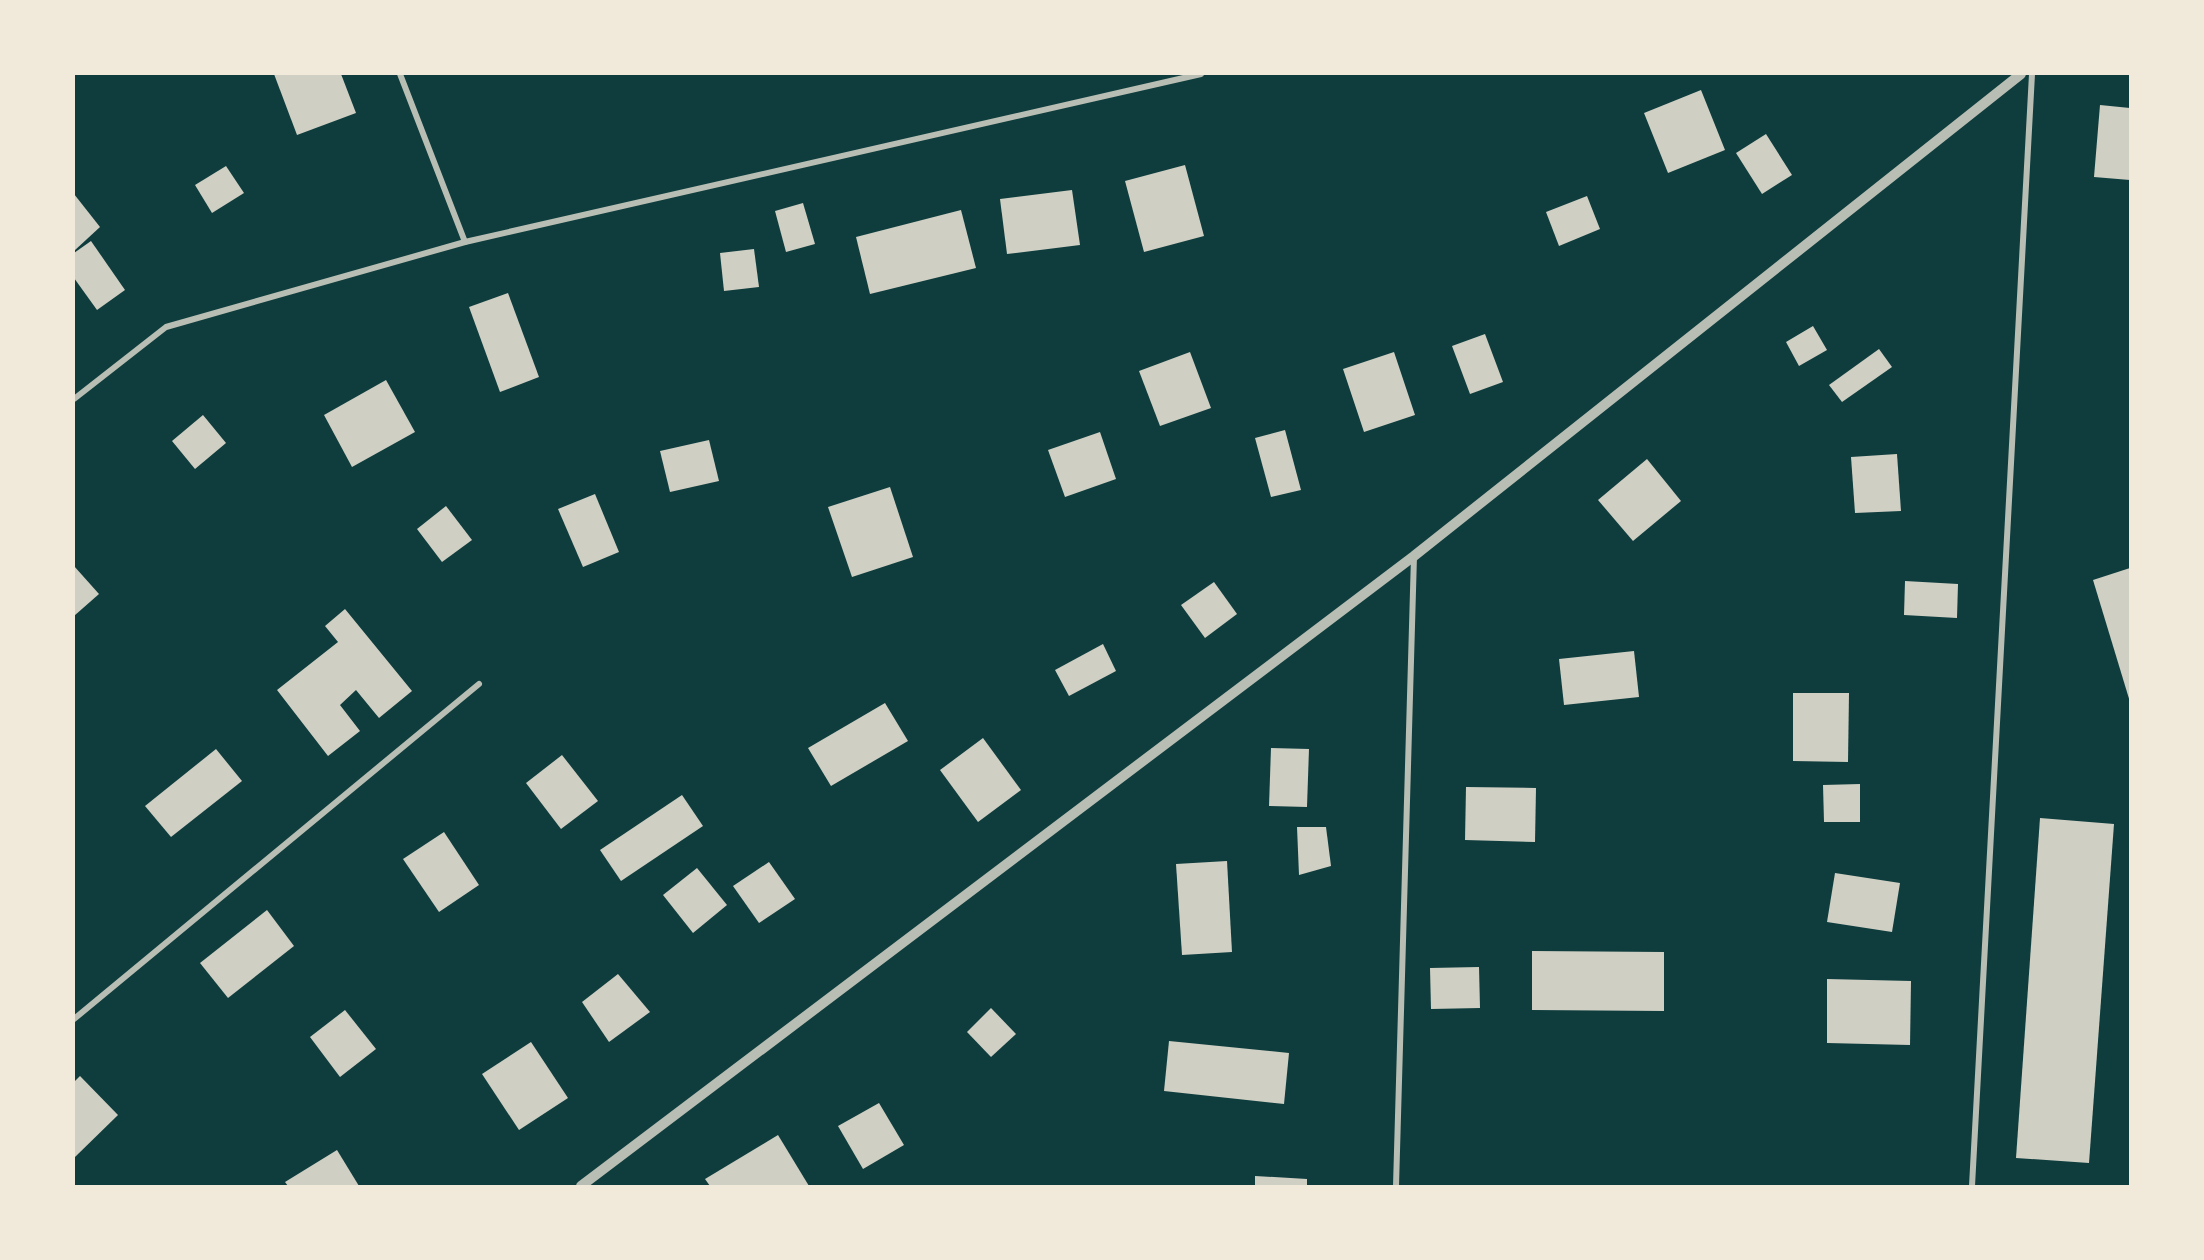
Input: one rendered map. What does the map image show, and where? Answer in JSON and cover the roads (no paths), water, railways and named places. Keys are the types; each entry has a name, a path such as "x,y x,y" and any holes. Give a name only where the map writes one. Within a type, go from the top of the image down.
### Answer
{"street":[{"path":"400,74 465,242"},
{"path":"74,399 166,327 465,242 1201,74"},
{"path":"581,1186 1414,556 2021,74"},
{"path":"1972,1186 2032,74"},
{"path":"1396,1186 1414,556"},
{"path":"74,1019 479,684"}]}
